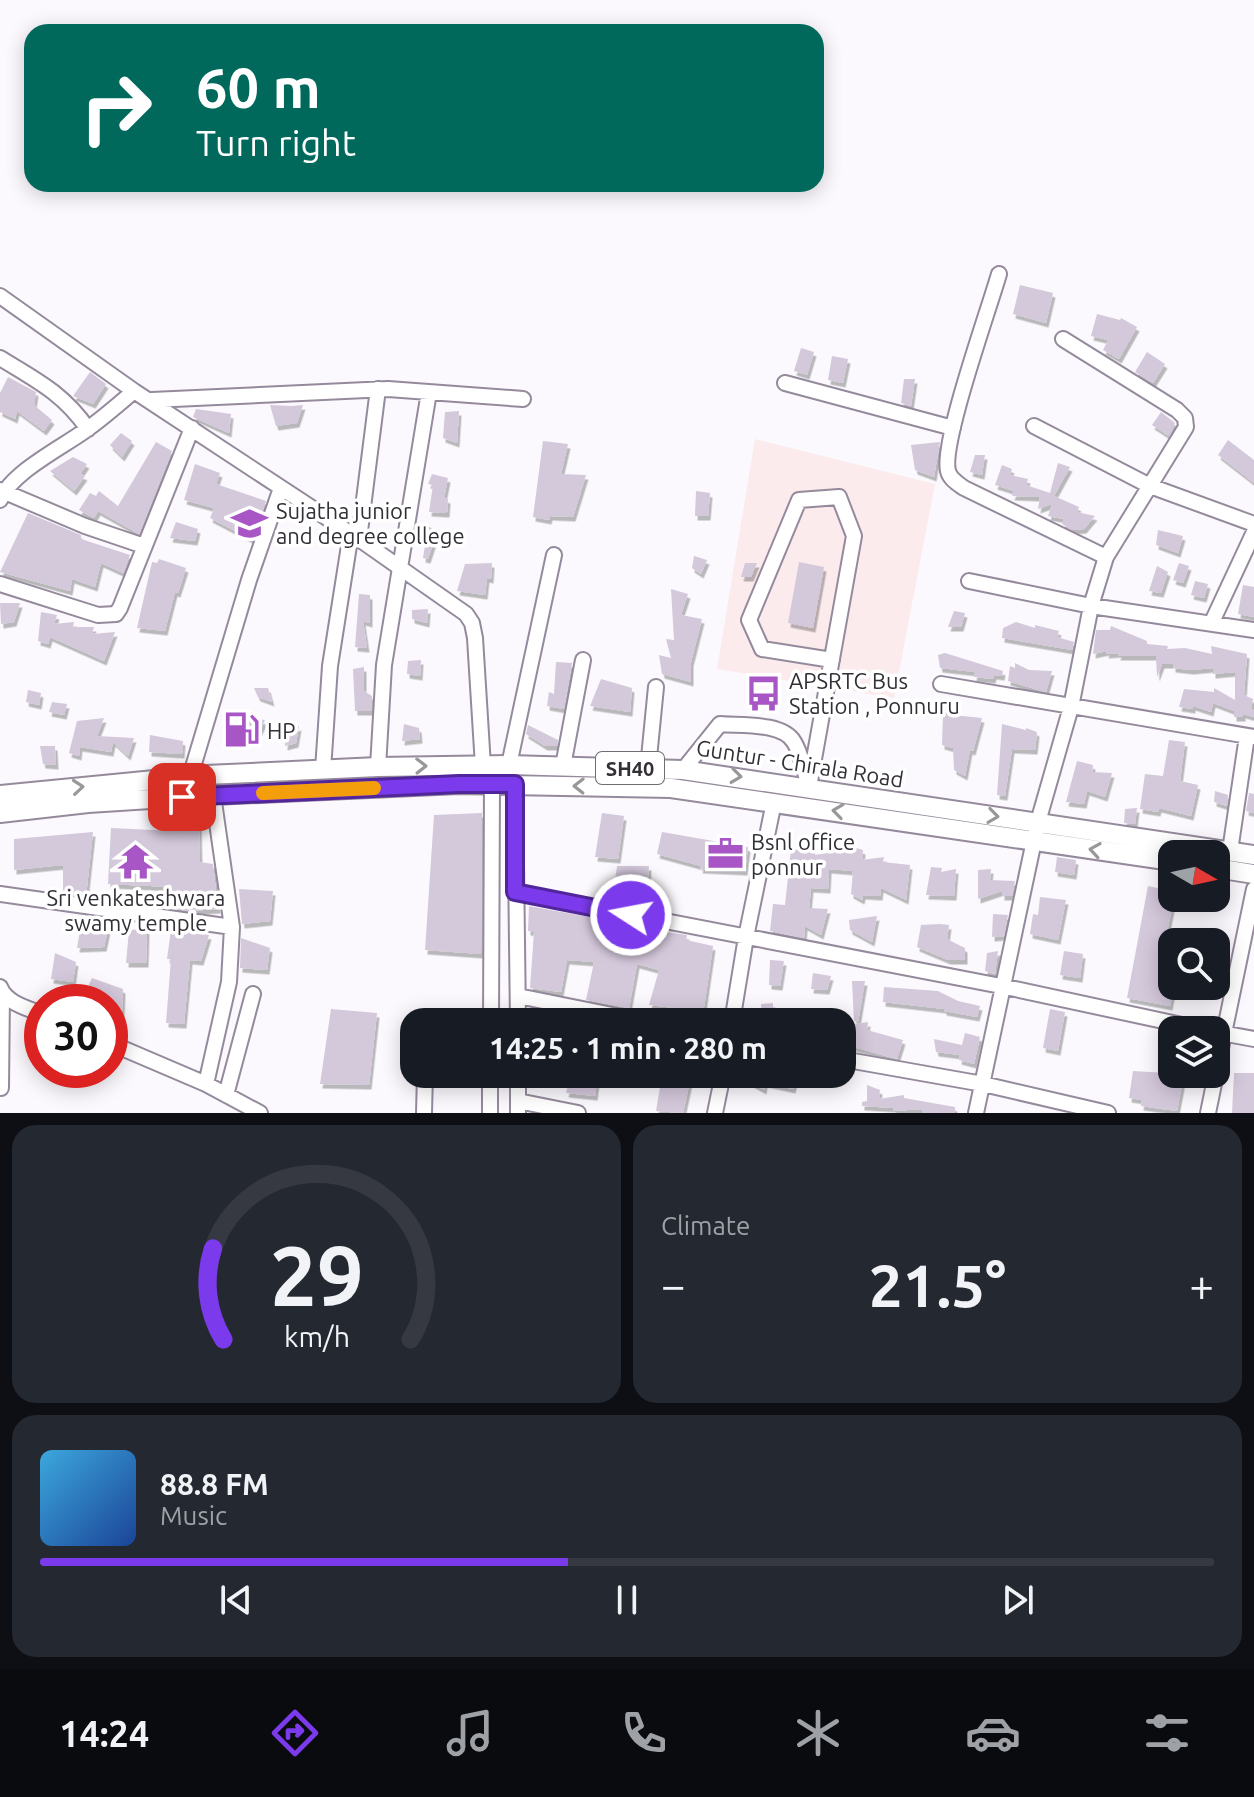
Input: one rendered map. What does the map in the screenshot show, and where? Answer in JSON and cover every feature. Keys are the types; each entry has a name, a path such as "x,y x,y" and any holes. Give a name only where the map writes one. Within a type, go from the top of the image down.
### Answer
{"main road":[{"name":"Guntur - Chirala Road","path":"0,795 190,777 378,767 509,765 648,768 809,787 1158,858"},
{"name":"Guntur - Chirala Road","path":"0,813 213,795 492,784 671,788 1158,844"},
{"name":"Guntur - Chirala Road","path":"1230,851 1254,855"},
{"path":"1230,870 1254,874"}],"street":[{"path":"999,274 953,428 948,471 953,481 1106,557"},
{"path":"0,296 134,391 152,400 455,604 472,623 475,638 483,766"},
{"path":"976,1113 1036,831 1071,707 1091,606 1106,557 1186,427 1185,418 1177,410 1063,339"},
{"path":"0,358 60,395 88,429"},
{"path":"785,383 953,428"},
{"path":"152,400 378,389 523,399"},
{"path":"323,770 330,666 355,536 378,389"},
{"path":"134,391 88,429 15,480 1,494 144,546"},
{"path":"378,767 384,665 429,392"},
{"path":"1034,426 1150,486 1254,524"},
{"path":"0,584 98,615 109,616 120,608 192,428"},
{"path":"190,777 249,580 281,488"},
{"path":"809,787 832,660 854,536 839,497 799,500 749,620 762,649 832,660"},
{"path":"1212,622 1254,532"},
{"path":"509,765 554,555"},
{"path":"969,581 1091,606 1254,630"},
{"path":"563,766 583,660"},
{"path":"941,684 1250,737 1230,851"},
{"path":"648,768 656,687"},
{"path":"683,770 720,724 773,730 784,732 794,741 809,787"},
{"path":"491,1008 492,784"},
{"path":"515,784 518,1008"},
{"path":"206,1084 229,982 232,927 213,795"},
{"path":"734,1008 774,802"},
{"path":"1224,1016 1254,889"},
{"path":"515,892 1001,986 1158,1020"},
{"path":"0,894 232,927"},
{"path":"491,988 586,1008"},
{"path":"1,991 24,1006"},
{"path":"1,991 1,1088"},
{"path":"226,1095 253,994"},
{"path":"1230,1035 1254,1039"},
{"path":"128,1051 206,1084 260,1113"},
{"path":"856,1061 983,1084 1108,1113"},
{"path":"424,1113 425,1088"},
{"path":"490,1088 490,1113"},
{"path":"715,1113 720,1088"},
{"path":"1208,1113 1213,1088"},
{"path":"518,1107 578,1113"}],"shaded area":[{"path":"755,439 935,484 894,698 717,669"}],"building":[{"path":"1020,285 1053,293 1046,323 1013,314"},
{"path":"1097,314 1121,318 1137,327 1119,359 1103,350 1108,340 1091,336"},
{"path":"801,348 814,352 807,375 794,371"},
{"path":"1147,352 1165,364 1153,383 1135,372"},
{"path":"832,356 848,359 843,383 828,380"},
{"path":"90,372 106,384 93,404 73,396"},
{"path":"8,377 36,392 34,405 52,420 44,431 17,411 15,419 0,412 0,393"},
{"path":"904,379 915,379 911,406 901,403"},
{"path":"270,405 303,405 297,423 276,426"},
{"path":"196,409 231,414 229,433 193,417"},
{"path":"459,411 457,443 443,438 445,412"},
{"path":"1161,412 1175,423 1169,436 1152,425"},
{"path":"121,433 132,441 122,457 110,445"},
{"path":"1228,440 1254,460 1254,483 1218,455"},
{"path":"543,441 568,444 561,474 586,475 573,517 550,516 549,520 533,517"},
{"path":"156,442 172,451 139,534 98,511 94,518 79,510 90,493 96,496 99,491 118,506"},
{"path":"940,442 934,477 915,470 911,445"},
{"path":"975,455 985,455 982,475 970,472"},
{"path":"73,457 87,464 80,474 85,476 74,491 50,471"},
{"path":"1058,463 1070,467 1054,496 1079,507 1077,512 1095,516 1084,529 1072,530 1062,524 1064,519 1048,516 1052,504 1038,509 1040,497 1012,496 1014,491 995,485 1002,465 1012,469 1010,475 1028,479 1026,485 1050,493"},
{"path":"195,464 220,473 216,484 266,501 252,540 210,518 214,508 184,500"},
{"path":"432,474 448,478 444,498 448,499 447,513 429,512 433,485 428,484"},
{"path":"696,491 710,493 708,516 695,516"},
{"path":"28,513 81,535 81,539 130,555 123,573 101,563 95,587 72,579 70,591 0,572"},
{"path":"176,522 198,529 195,541 170,538"},
{"path":"428,526 437,532 428,559 423,558"},
{"path":"1158,530 1183,536 1178,553 1156,545"},
{"path":"694,556 707,560 701,574 692,568"},
{"path":"159,559 186,568 178,593 175,592 165,631 137,628 152,562 157,563"},
{"path":"799,562 824,567 813,628 788,623"},
{"path":"492,563 491,579 487,578 485,595 457,591 465,564"},
{"path":"745,563 757,563 751,577 741,577"},
{"path":"1179,563 1189,566 1183,583 1173,580"},
{"path":"1157,566 1168,572 1161,593 1149,591"},
{"path":"1195,581 1208,584 1204,598 1191,595"},
{"path":"1243,585 1254,587 1254,617 1238,614"},
{"path":"671,589 688,594 681,615 702,619 691,662 691,682 662,674 659,655 671,658 666,639 674,640"},
{"path":"359,594 370,595 370,623 363,621 367,648 355,647"},
{"path":"0,603 20,603 14,622 1,624"},
{"path":"428,609 427,623 412,619 412,610"},
{"path":"954,611 965,613 961,627 948,627"},
{"path":"41,612 57,615 54,624 74,622 73,627 94,627 92,634 115,632 104,661 50,637 48,644 38,641"},
{"path":"1016,622 1059,631 1057,637 1074,642 1072,650 1002,638 1003,628"},
{"path":"1111,626 1147,641 1147,644 1168,646 1167,649 1185,648 1212,654 1211,646 1247,654 1244,695 1253,699 1251,709 1254,717 1243,714 1243,717 1234,717 1234,711 1213,703 1211,712 1193,706 1193,709 1179,707 1184,689 1214,692 1214,688 1235,700 1235,672 1213,674 1213,668 1191,670 1162,664 1157,677 1156,656 1118,656 1119,653 1106,654 1107,651 1093,654 1096,630 1110,630"},
{"path":"945,653 1003,671 1002,676 994,675 993,679 974,677 975,672 940,668 938,655"},
{"path":"421,660 420,676 407,674 408,661"},
{"path":"556,662 572,663 564,709 547,706 549,692 554,694"},
{"path":"1015,663 1029,670 1052,671 1046,692 1008,681 1010,666 1015,668"},
{"path":"364,667 364,691 372,696 371,711 355,711 353,669"},
{"path":"601,679 632,688 630,712 590,706"},
{"path":"254,688 268,688 272,702 258,697"},
{"path":"28,690 41,693 39,705 26,702"},
{"path":"52,702 67,704 64,715 49,712"},
{"path":"953,711 953,715 982,718 973,751 970,750 965,776 954,770 953,748 942,745 943,712"},
{"path":"243,717 265,720 256,738 235,737"},
{"path":"104,718 97,736 134,738 128,756 113,742 111,752 80,747 79,756 69,753 77,721"},
{"path":"404,724 419,728 420,739 402,741"},
{"path":"1002,724 1037,732 1035,750 1012,749 1005,796 997,795"},
{"path":"528,725 558,740 557,746 545,746 526,734"},
{"path":"299,726 296,743 285,746 286,730"},
{"path":"150,735 183,741 182,754 149,752"},
{"path":"1169,740 1185,742 1180,781 1198,785 1191,816 1159,808 1158,812 1140,809 1145,774 1163,776"},
{"path":"40,746 55,746 56,765 43,764"},
{"path":"1077,761 1093,765 1092,772 1112,773 1105,797 1087,791 1084,804 1066,802"},
{"path":"1215,791 1228,795 1227,806 1214,802"},
{"path":"1249,793 1254,794 1254,813 1246,811"},
{"path":"1137,808 1135,824 1124,823 1125,809"},
{"path":"482,813 481,954 425,950 434,815"},
{"path":"602,813 624,816 618,859 595,857"},
{"path":"177,823 199,823 200,862 213,864 218,909 188,911 170,908 172,887 108,884 111,828 176,831"},
{"path":"93,832 86,896 63,893 63,865 14,870 14,839"},
{"path":"662,832 748,847 745,871 700,869 701,866 657,854"},
{"path":"849,846 863,850 862,860 884,857 883,862 910,865 906,900 881,888 880,896 863,895 862,900 851,894 853,871 829,869 828,889 811,888 809,908 828,909 821,935 805,926 804,938 770,931 773,904 785,905 791,849 816,852 815,855 848,850"},
{"path":"1057,857 1076,860 1074,875 1055,872"},
{"path":"617,866 649,866 646,905 612,901"},
{"path":"931,867 942,868 941,872 956,869 954,896 926,895"},
{"path":"991,869 990,880 1015,881 1012,896 1002,896 1002,891 978,899 978,870"},
{"path":"1148,886 1158,888 1158,912 1171,912 1168,928 1158,928 1158,1000 1171,1000 1170,1006 1127,998"},
{"path":"239,889 273,891 270,921 242,924"},
{"path":"1040,897 1066,900 1058,940 1030,934 1033,914 1038,915"},
{"path":"529,906 644,927 642,933 687,935 686,940 713,946 704,1008 649,1005 659,970 637,964 629,1008 586,1000 594,962 567,960 561,992 530,988 534,932 528,931"},
{"path":"993,914 1008,915 1004,936 992,937"},
{"path":"877,916 872,942 850,930 849,920"},
{"path":"82,918 110,920 104,947 77,948"},
{"path":"921,925 949,925 947,939 965,948 965,960 948,960 917,947"},
{"path":"147,929 146,963 126,963 129,930"},
{"path":"171,930 209,935 201,961 190,960 184,1024 166,1023 171,959 167,959"},
{"path":"241,938 270,948 267,970 240,968"},
{"path":"998,951 995,974 985,971 987,953"},
{"path":"1064,951 1083,954 1080,978 1060,975"},
{"path":"55,953 76,962 73,982 51,979"},
{"path":"770,960 784,961 780,986 769,985"},
{"path":"813,973 831,976 827,990 811,989"},
{"path":"92,978 109,984 89,984"},
{"path":"852,981 865,981 858,1022 856,1008 853,1008"},
{"path":"884,987 938,991 958,1001 980,1006 977,1017 944,1009 883,1002"},
{"path":"773,1003 773,1008 761,1008 761,1004"},
{"path":"331,1009 377,1013 369,1085 320,1084"},
{"path":"1050,1009 1065,1012 1058,1051 1043,1048"},
{"path":"868,1022 867,1030 903,1040 897,1059 856,1048 856,1024"},
{"path":"965,1033 980,1037 974,1064 959,1060 960,1055 936,1052 934,1039 962,1045"},
{"path":"1133,1071 1158,1072 1158,1088 1181,1088 1177,1111 1141,1106 1142,1100 1129,1098"},
{"path":"1234,1073 1254,1073 1254,1113 1232,1113"},
{"path":"867,1085 880,1090 879,1099 904,1095 904,1098 955,1107 955,1113 922,1113 922,1109 893,1111 894,1108 862,1106 862,1102 867,1101"},
{"path":"567,1088 596,1088 595,1096 566,1093"},
{"path":"660,1088 688,1088 683,1113 656,1111"}],"slow traffic":[{"path":"263,793 374,788"}],"place":[{"name":"Sujatha junior and degree college","path":"250,523"},
{"name":"APSRTC Bus Station , Ponnuru","path":"763,693"},
{"name":"HP","path":"241,730"},
{"name":"Bsnl office ponnur","path":"725,854"},
{"name":"Sri venkateshwara swamy temple","path":"136,861"}],"route":[{"path":"182,797 515,784 515,892 631,915"}]}
